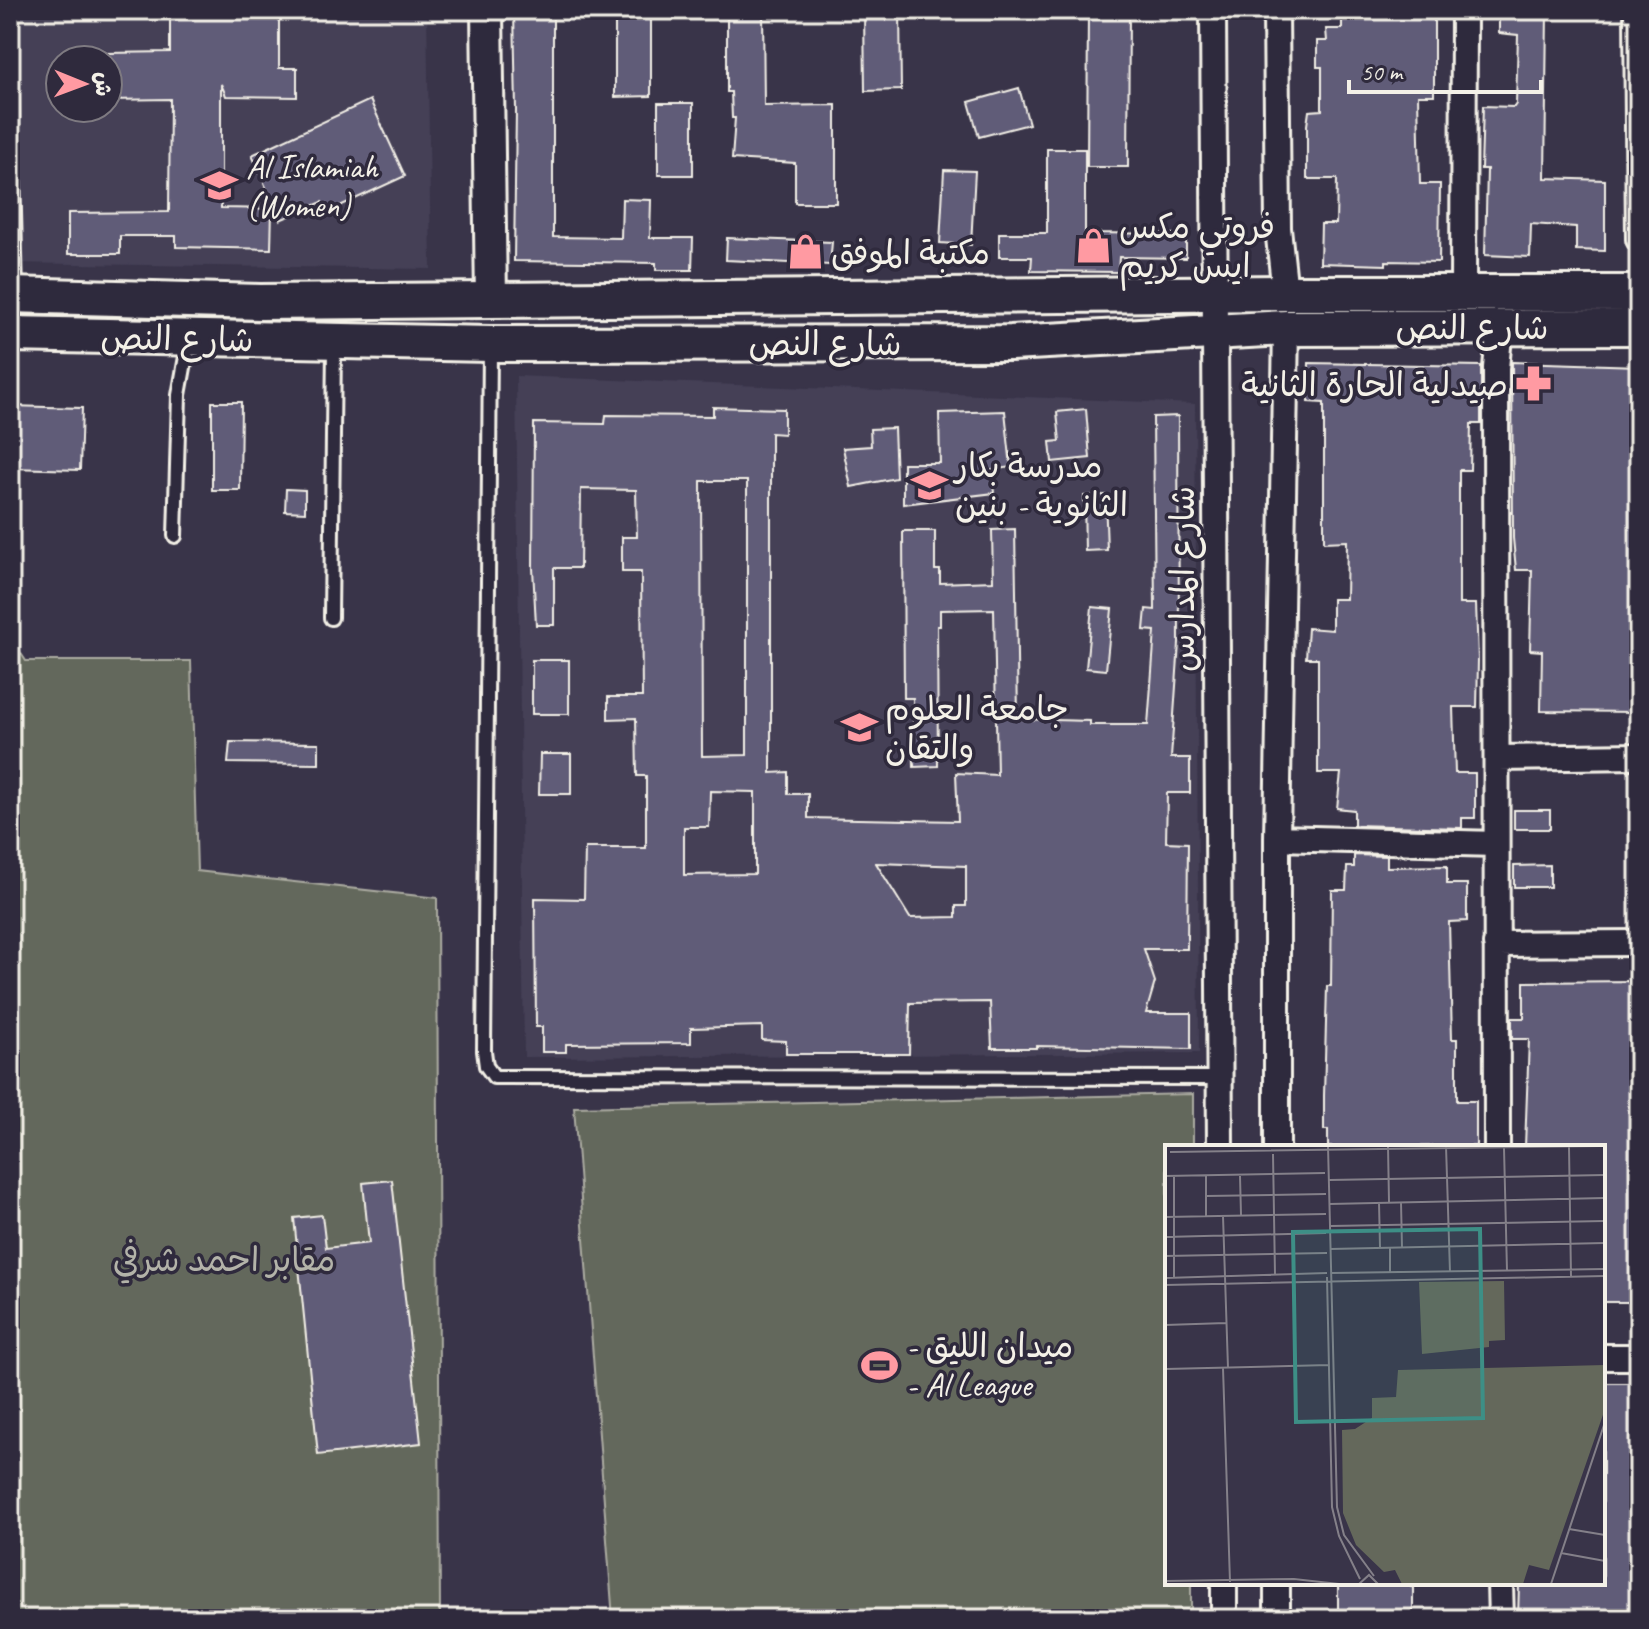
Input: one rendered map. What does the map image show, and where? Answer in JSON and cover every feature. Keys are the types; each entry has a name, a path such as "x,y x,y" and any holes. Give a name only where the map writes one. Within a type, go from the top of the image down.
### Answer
{"main road":[{"name":"شارع النص","path":"13,295 260,302 1285,293 1639,299"},
{"name":"شارع النص","path":"10,334 490,344 1011,343 1286,328 1500,326 1639,299"}],"street":[{"path":"487,10 491,300"},
{"name":"شارع المدارس","path":"1213,10 1220,1145"},
{"path":"1276,10 1278,228 1285,293"},
{"path":"1463,294 1464,10"},
{"path":"1637,10 1639,239"},
{"path":"1497,1145 1496,368 1500,326"},
{"path":"1277,1145 1277,838 1286,328"},
{"path":"1498,758 1639,756"},
{"path":"1277,838 1496,844"},
{"path":"1496,944 1639,943"},
{"path":"1605,1357 1639,1357"},
{"path":"1224,1585 1224,1619"},
{"path":"1277,1585 1277,1619"},
{"path":"1500,1585 1501,1619"}],"lane":[{"path":"10,49 13,295"},
{"path":"175,536 179,395 189,340"},
{"path":"331,618 334,341"},
{"path":"490,344 484,1051 486,1066 494,1077 1219,1078"}],"shaded area":[{"name":"Al Islamiah (Women)","path":"10,10 427,10 431,269 10,263"},
{"name":"جامعة العلوم والتقان","path":"516,376 1195,404 1199,1053 524,1057"}],"green space":[{"name":"مقابر احمد شرفي","path":"10,637 26,661 191,661 197,871 437,898 440,1619 10,1619"},
{"name":"- ميدان الليق - Al League","path":"1193,1094 1193,1145 1165,1145 1165,1585 1191,1585 1191,1619 613,1619 574,1107"}],"building":[{"path":"170,10 279,10 279,68 297,68 297,97 226,96 221,84 221,208 272,209 271,249 176,247 176,236 120,236 120,254 68,254 68,213 169,212 170,99 124,100 124,53 170,52"},
{"path":"514,10 553,10 553,237 621,238 622,199 651,200 650,238 693,238 692,270 656,270 656,263 514,261"},
{"path":"615,10 651,10 651,96 615,97"},
{"path":"727,10 763,10 764,106 836,105 836,203 795,203 795,163 732,159 735,118 732,118 731,92 727,92"},
{"path":"864,10 900,10 901,90 865,91"},
{"path":"1088,10 1129,10 1128,167 1087,167"},
{"path":"1342,10 1434,10 1434,95 1418,95 1420,184 1440,184 1439,262 1386,261 1386,265 1320,263 1321,224 1336,224 1337,179 1307,179 1307,125 1309,111 1322,110 1322,67 1317,67 1317,41 1327,41 1326,29 1342,29"},
{"path":"1499,10 1547,10 1545,178 1605,180 1605,251 1576,250 1576,227 1531,224 1530,257 1485,255 1487,169 1481,169 1483,106 1514,107 1516,104 1518,35 1499,33"},
{"path":"1019,88 1029,124 979,137 969,102"},
{"path":"370,100 405,176 327,212 322,202 280,220 252,155"},
{"path":"658,103 693,103 693,175 658,175"},
{"name":"فروتي مكس ايس كريم","path":"1047,149 1085,149 1085,233 1186,234 1186,258 1119,257 1118,272 1031,271 1032,257 999,257 999,233 1047,233"},
{"path":"944,170 975,171 971,245 940,243"},
{"path":"727,238 832,242 830,265 726,260"},
{"path":"1512,362 1639,366 1639,676 1636,676 1636,712 1541,711 1542,651 1530,650 1532,570 1516,570 1513,538"},
{"path":"1309,363 1481,366 1481,424 1471,424 1470,470 1459,470 1459,604 1476,604 1478,660 1477,707 1453,707 1455,773 1475,773 1475,818 1462,818 1462,828 1354,825 1354,810 1337,808 1341,773 1318,773 1318,658 1306,658 1308,628 1332,630 1332,599 1346,599 1347,541 1324,542 1324,403 1308,402"},
{"path":"212,402 241,402 240,490 212,490"},
{"path":"10,406 82,408 80,470 10,468"},
{"path":"713,407 784,409 784,434 771,433 771,773 788,772 788,794 808,794 808,818 958,821 956,773 997,775 994,609 940,610 940,626 937,626 938,766 914,767 913,698 904,698 903,531 935,531 935,570 940,570 940,583 993,581 992,530 1015,529 1018,719 1090,721 1090,725 1148,725 1155,631 1144,630 1146,609 1155,610 1153,417 1178,416 1179,643 1171,758 1190,758 1190,793 1167,793 1166,842 1188,843 1187,949 1144,949 1155,982 1146,1013 1191,1013 1191,1049 992,1048 990,1002 910,1003 909,1054 786,1054 786,1041 762,1040 762,1026 691,1028 691,1043 566,1044 566,1052 542,1052 542,1027 536,1027 535,898 584,899 585,848 646,848 646,776 637,776 636,718 608,719 608,697 642,697 641,572 622,572 622,537 637,537 636,490 581,489 580,568 554,568 554,625 536,625 533,568 534,423 605,424 606,415 713,416","holes":["701,481 747,481 747,755 702,756","710,791 755,792 755,874 684,875 684,827 709,827","876,863 966,866 966,906 956,906 956,917 910,918"]},
{"path":"1086,409 1090,458 1052,462 1050,442 1060,441 1057,412"},
{"path":"1005,411 1011,467 992,470 994,493 903,504 903,463 940,463 939,413"},
{"path":"894,428 896,478 851,487 843,448 871,446 870,429"},
{"path":"286,489 305,490 305,512 285,511"},
{"path":"1105,495 1107,550 1085,551 1084,496"},
{"path":"1092,607 1112,609 1106,670 1086,668"},
{"path":"532,660 569,660 569,714 532,714"},
{"path":"230,742 319,743 319,764 228,763"},
{"path":"540,754 571,754 571,794 539,794"},
{"path":"1514,810 1550,810 1550,829 1514,829"},
{"path":"1354,855 1387,856 1387,867 1447,866 1447,884 1467,884 1467,921 1449,922 1452,1039 1457,1039 1457,1101 1476,1101 1476,1145 1328,1145 1328,1130 1324,1130 1324,1096 1327,986 1331,986 1332,890 1346,890 1347,867 1354,867"},
{"path":"1550,865 1550,887 1514,887 1514,866"},
{"path":"1639,981 1639,1269 1633,1269 1634,1302 1605,1302 1605,1145 1525,1145 1529,1039 1512,1039 1512,1018 1524,1018 1524,982"},
{"path":"392,1180 421,1443 318,1455 294,1218 322,1215 326,1248 369,1243 363,1183"},
{"path":"1605,1383 1637,1383 1639,1619 1518,1619 1519,1585 1605,1585"},
{"path":"1338,1585 1413,1587 1413,1619 1338,1619"}],"place":[{"name":"Al Islamiah (Women)","path":"220,186"},
{"name":"فروتي مكس ايس كريم","path":"1093,246"},
{"name":"مكتبة الموفق","path":"805,252"},
{"name":"صيدلية الحارة الثانية","path":"1534,384"},
{"name":"مدرسة بكار الثانوية - بنين","path":"929,485"},
{"name":"جامعة العلوم والتقان","path":"859,728"},
{"name":"- ميدان الليق - Al League","path":"880,1365"}]}
